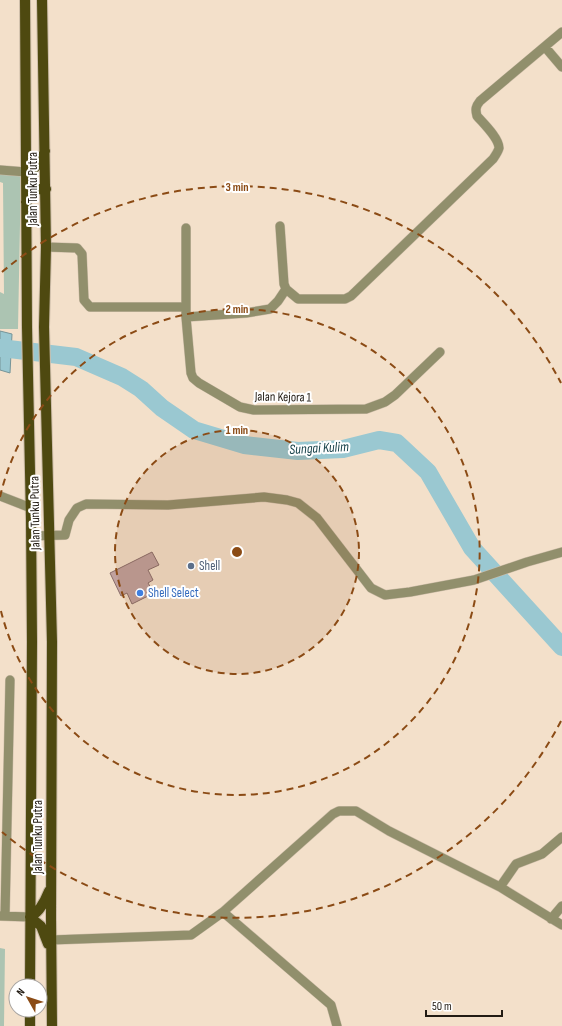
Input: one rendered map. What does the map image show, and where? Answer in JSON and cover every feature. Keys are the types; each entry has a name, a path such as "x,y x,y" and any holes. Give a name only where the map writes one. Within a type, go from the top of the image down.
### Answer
{"main road":[{"name":"Jalan Tunku Putra","path":"25,0 27,383 32,642 30,978"},
{"name":"Jalan Tunku Putra","path":"42,0 46,150 44,327 48,536 52,642 52,1026"},
{"path":"26,172 34,169 46,150"},
{"path":"26,202 34,190 46,189"},
{"path":"51,886 43,905 30,917 41,926 51,953"}],"street":[{"path":"280,226 284,284 286,289 298,299 345,299 353,294 493,159 498,152 499,146 497,140 476,116 476,106 562,32"},
{"path":"545,47 562,67"},
{"path":"0,170 26,172"},
{"name":"Jalan Kejora 1","path":"186,228 186,317 190,363 193,378 240,407 254,410 366,409 396,395 440,352"},
{"path":"46,247 76,248 82,254 84,300 90,307 186,307"},
{"path":"186,317 246,313 270,309 278,301 286,289"},
{"path":"0,496 30,508"},
{"path":"31,536 65,535 69,520 77,508 86,504 168,504 264,497 287,500 298,503 317,518 371,588 385,595 474,580 562,552"},
{"path":"10,680 2,916 30,917"},
{"path":"51,940 191,935 223,912 333,814 339,811 356,811 389,831 500,888 562,925"},
{"path":"500,888 516,864 542,854 562,838"},
{"path":"551,919 562,906"},
{"path":"223,912 330,1005 337,1026"}],"green space":[{"path":"0,170 21,172 18,329 0,329 0,292 4,294 3,183 0,182"},
{"path":"0,948 5,949 4,1026 0,1026"}],"water":[{"path":"0,331 12,334 10,373 0,370"}],"building":[{"path":"152,552 159,565 148,570 153,580 148,583 154,593 132,604 127,593 121,596 110,573"}],"waterway":[{"name":"Sungai Kulim","path":"0,348 76,357 122,377 141,389 162,408 194,430 244,445 298,451 343,449 379,440 397,443 428,472 472,548 562,647"}],"place":[{"name":"Shell","path":"191,566"},
{"name":"Shell Select","path":"140,593"}]}
